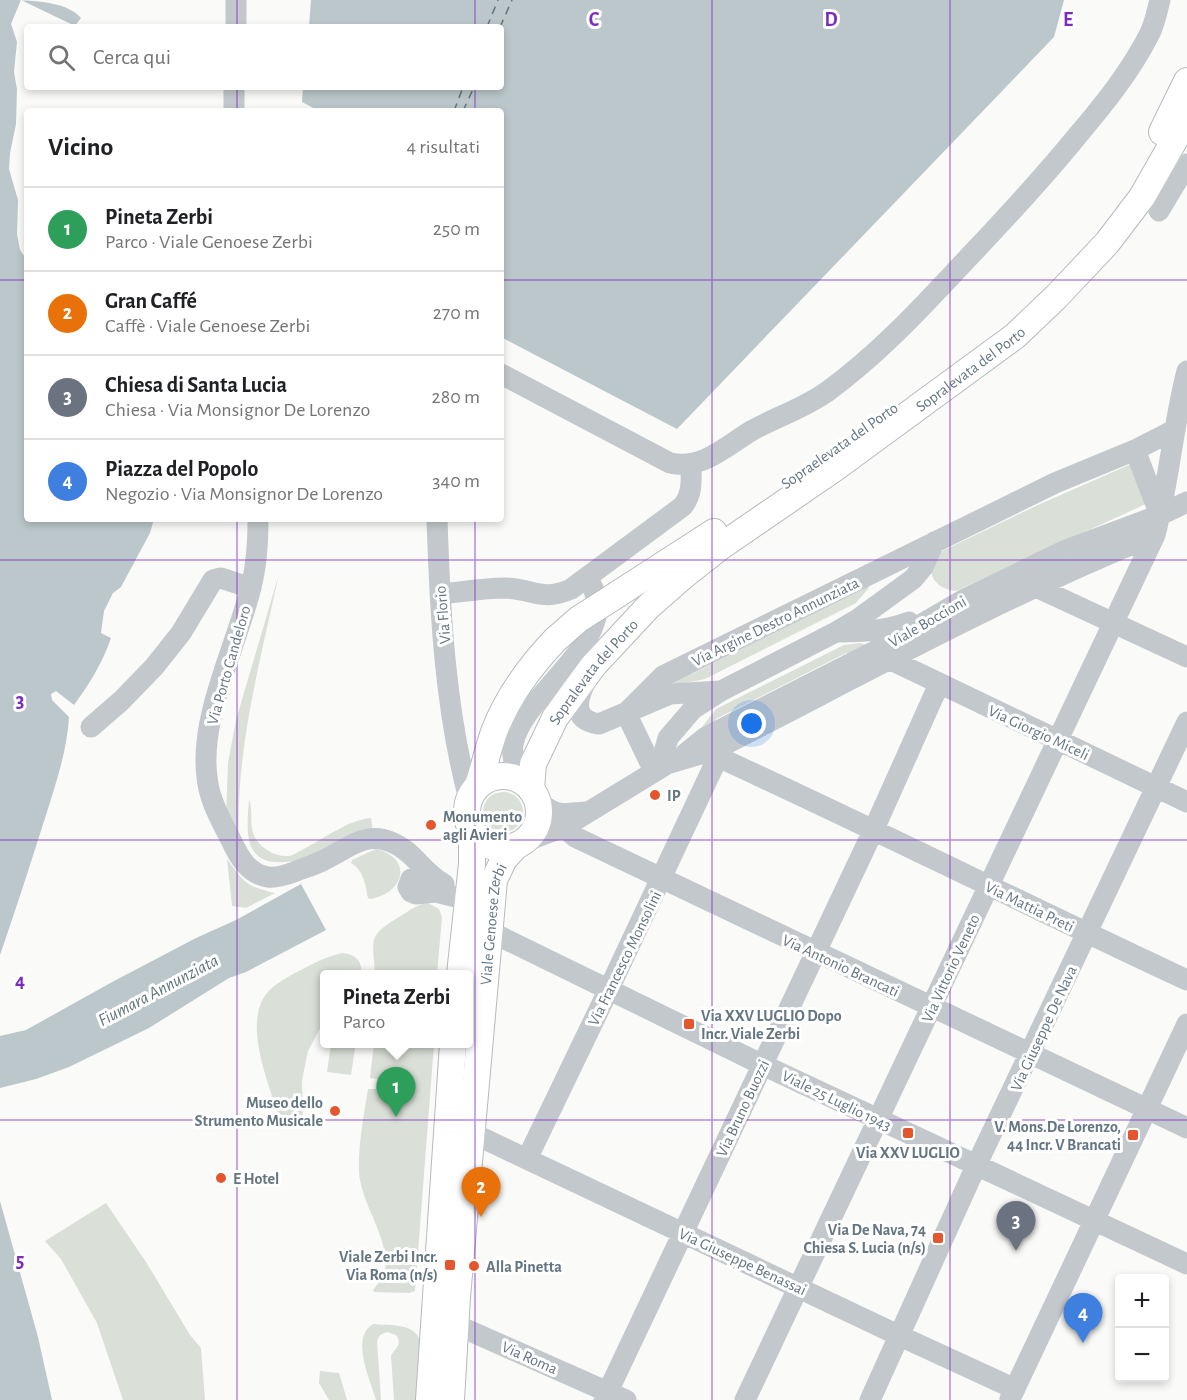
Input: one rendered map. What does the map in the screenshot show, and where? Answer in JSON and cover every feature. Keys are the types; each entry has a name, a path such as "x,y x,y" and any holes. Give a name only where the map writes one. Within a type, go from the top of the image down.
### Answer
{"main road":[{"name":"Sopraelevata del Porto","path":"473,792 503,713 527,673 555,639 579,619 698,544 948,376 990,334 1031,299 1097,231 1158,140 1187,81"},
{"name":"Sopralevata del Porto","path":"529,789 532,764 555,718 593,666 648,607 720,547 948,376 1015,336 1107,243 1142,197 1187,118"},
{"path":"473,792 494,777 511,777 529,789"},
{"name":"Viale Genoese Zerbi","path":"429,1400 472,1133 494,880 504,859 531,835 538,820 529,789"},
{"name":"Viale Genoese Zerbi","path":"460,970 473,848 472,832 466,814 473,792"},
{"name":"Viale Genoese Zerbi","path":"472,832 483,843 490,846 506,849 520,844"},
{"name":"Viale Genoese Zerbi","path":"452,1400 441,1320 453,1048"}],"street":[{"path":"236,0 236,24"},
{"path":"504,376 670,463 690,465 704,461 766,423 810,402 827,392 909,320 1015,210 1119,85 1151,33 1160,0"},
{"path":"234,90 234,108"},
{"path":"1159,211 1187,164"},
{"name":"Via Vittorio Veneto","path":"745,1400 1113,623 1157,525 1187,371"},
{"name":"Via Argine Destro Annunziata","path":"626,713 663,676 1055,483 1135,450 1174,430"},
{"path":"1135,450 1157,525"},
{"path":"440,594 509,588 537,595 558,595 587,578 683,506 692,489 690,465"},
{"name":"Viale Boccioni","path":"666,765 716,753 891,660 1097,558 1157,525 1187,502"},
{"name":"Via Porto Candeloro","path":"258,522 258,548 251,588 211,719 206,756 207,776 214,806 237,854 255,873 268,877 281,876 317,863 360,841 379,838 405,849 432,877 444,884"},
{"name":"Via Florio","path":"437,522 440,594 452,711 459,762 473,792"},
{"name":"Viale Boccioni","path":"520,844 564,827 666,765 706,737 875,651 963,600 1066,550 1157,525"},
{"name":"Via Argine Destro Annunziata","path":"666,765 664,753 668,738 693,709 721,691 836,632 913,579 923,567 934,542"},
{"path":"91,727 121,701 154,667 181,633 213,580 221,578 251,588"},
{"path":"529,789 512,753 516,734 537,700 585,642 596,622 597,594 587,578"},
{"path":"1036,587 1187,657"},
{"path":"836,632 866,632 892,628 963,600"},
{"name":"Via Giorgio Miceli","path":"891,660 1187,802"},
{"name":"Via Argine Destro Annunziata","path":"593,666 578,700 580,712 588,721 599,724 670,693 721,691"},
{"name":"Via Bruno Buozzi","path":"613,1397 682,1233 874,829 939,684"},
{"path":"626,713 666,765"},
{"name":"Via Giuseppe De Nava","path":"870,1400 976,1166 1187,722"},
{"name":"Via Mattia Preti","path":"716,753 1187,980"},
{"name":"Via Francesco Monsolini","path":"527,1159 662,879 716,753"},
{"name":"Viale Boccioni","path":"529,789 549,811 563,814 590,811"},
{"name":"Via Antonio Brancati","path":"564,827 575,837 815,953 1187,1128"},
{"path":"416,876 468,894 436,892 416,894 408,887 411,879 416,876"},
{"name":"Viale 25 Luglio 1943","path":"488,936 501,937 763,1065 1187,1264"},
{"path":"1012,1394 1187,1024"},
{"name":"Via Giuseppe Benassai","path":"472,1133 900,1336 1012,1394"},
{"name":"Via Roma","path":"441,1320 613,1397"}],"shaded area":[{"path":"1131,464 1148,503 956,591 943,587 933,578 931,567 936,554"},
{"path":"279,574 245,740 239,808 239,842 226,818 228,763 236,720"},
{"path":"872,578 868,589 856,603 705,679 671,683 686,672 692,674 854,593"},
{"path":"860,643 874,648 855,658 846,653 716,719 713,727 695,736 716,709 844,645"},
{"path":"503,792 511,793 517,798 522,804 522,820 517,826 511,831 503,832 495,831 489,826 484,820 483,812 484,804 489,798 495,793"},
{"path":"249,800 252,829 256,839 274,854 292,855 362,819 371,818 373,832 310,857 276,862 262,859 250,845"},
{"path":"376,849 396,860 400,868 400,876 397,884 390,890 370,899 361,874 351,863 352,860"},
{"path":"227,859 246,882 275,893 246,908 232,906"},
{"path":"428,903 439,909 442,917 437,970 375,970 373,946 377,934 389,923 420,905"},
{"path":"342,953 351,955 361,965 361,970 320,970 320,1028 308,1051 302,1080 303,1124 282,1124 266,1078 258,1044 258,1012 269,990 295,973"},
{"path":"330,1048 355,1048 351,1075 327,1072"},
{"path":"374,1048 434,1048 415,1291 409,1293 374,1292 373,1290 384,1273 385,1258 359,1172 368,1089 376,1089 377,1079 370,1078"},
{"path":"106,1203 146,1262 190,1335 201,1348 205,1400 123,1400 97,1323 61,1259 45,1241"},
{"path":"373,1324 401,1326 418,1336 421,1342 417,1400 394,1400 391,1356 399,1341 396,1335 387,1332 380,1335 377,1341 381,1400 376,1400 362,1349 366,1330"},
{"path":"320,1371 339,1373 347,1400 329,1400 319,1383"}],"water":[{"path":"0,0 21,0 11,24 17,42 14,72 17,89 16,124 9,169 18,200 17,234 20,250 24,256 24,522 153,522 150,533 121,587 113,593 104,611 101,633 111,638 95,673 74,705 56,691 51,694 52,700 69,717 66,742 54,791 0,955"},
{"path":"22,0 56,4 66,8 81,18 76,24 71,24"},
{"path":"311,0 1064,0 1054,37 677,429 504,339 504,108 313,108 302,102 303,90 504,90 504,24 309,24"},
{"name":"Fiumara Annunziata","path":"301,884 326,930 246,972 229,978 149,1028 69,1067 36,1079 0,1088 0,1036 26,1030 114,981 236,920"},
{"path":"0,1201 38,1337 52,1400 0,1400"}],"ferry route":[{"path":"488,24 498,0"},
{"path":"501,24 512,0"},
{"path":"455,108 462,90"},
{"path":"464,108 473,90"}],"place":[{"name":"IP","path":"655,795"},
{"name":"Monumento agli Avieri","path":"431,825"},
{"name":"Via XXV LUGLIO Dopo Incr. Viale Zerbi","path":"689,1024"},
{"name":"Museo dello Strumento Musicale","path":"335,1111"},
{"name":"Pineta Zerbi","path":"396,1117"},
{"name":"Via XXV LUGLIO","path":"908,1133"},
{"name":"V. Mons.De Lorenzo, 44 Incr. V Brancati","path":"1133,1135"},
{"name":"E Hotel","path":"221,1178"},
{"name":"Gran Caffé","path":"481,1217"},
{"name":"Via De Nava, 74 Chiesa S. Lucia (n/s)","path":"938,1238"},
{"name":"Chiesa di Santa Lucia","path":"1016,1251"},
{"name":"Viale Zerbi Incr. Via Roma (n/s)","path":"450,1265"},
{"name":"Alla Pinetta","path":"474,1266"},
{"name":"Piazza del Popolo","path":"1083,1343"}]}
